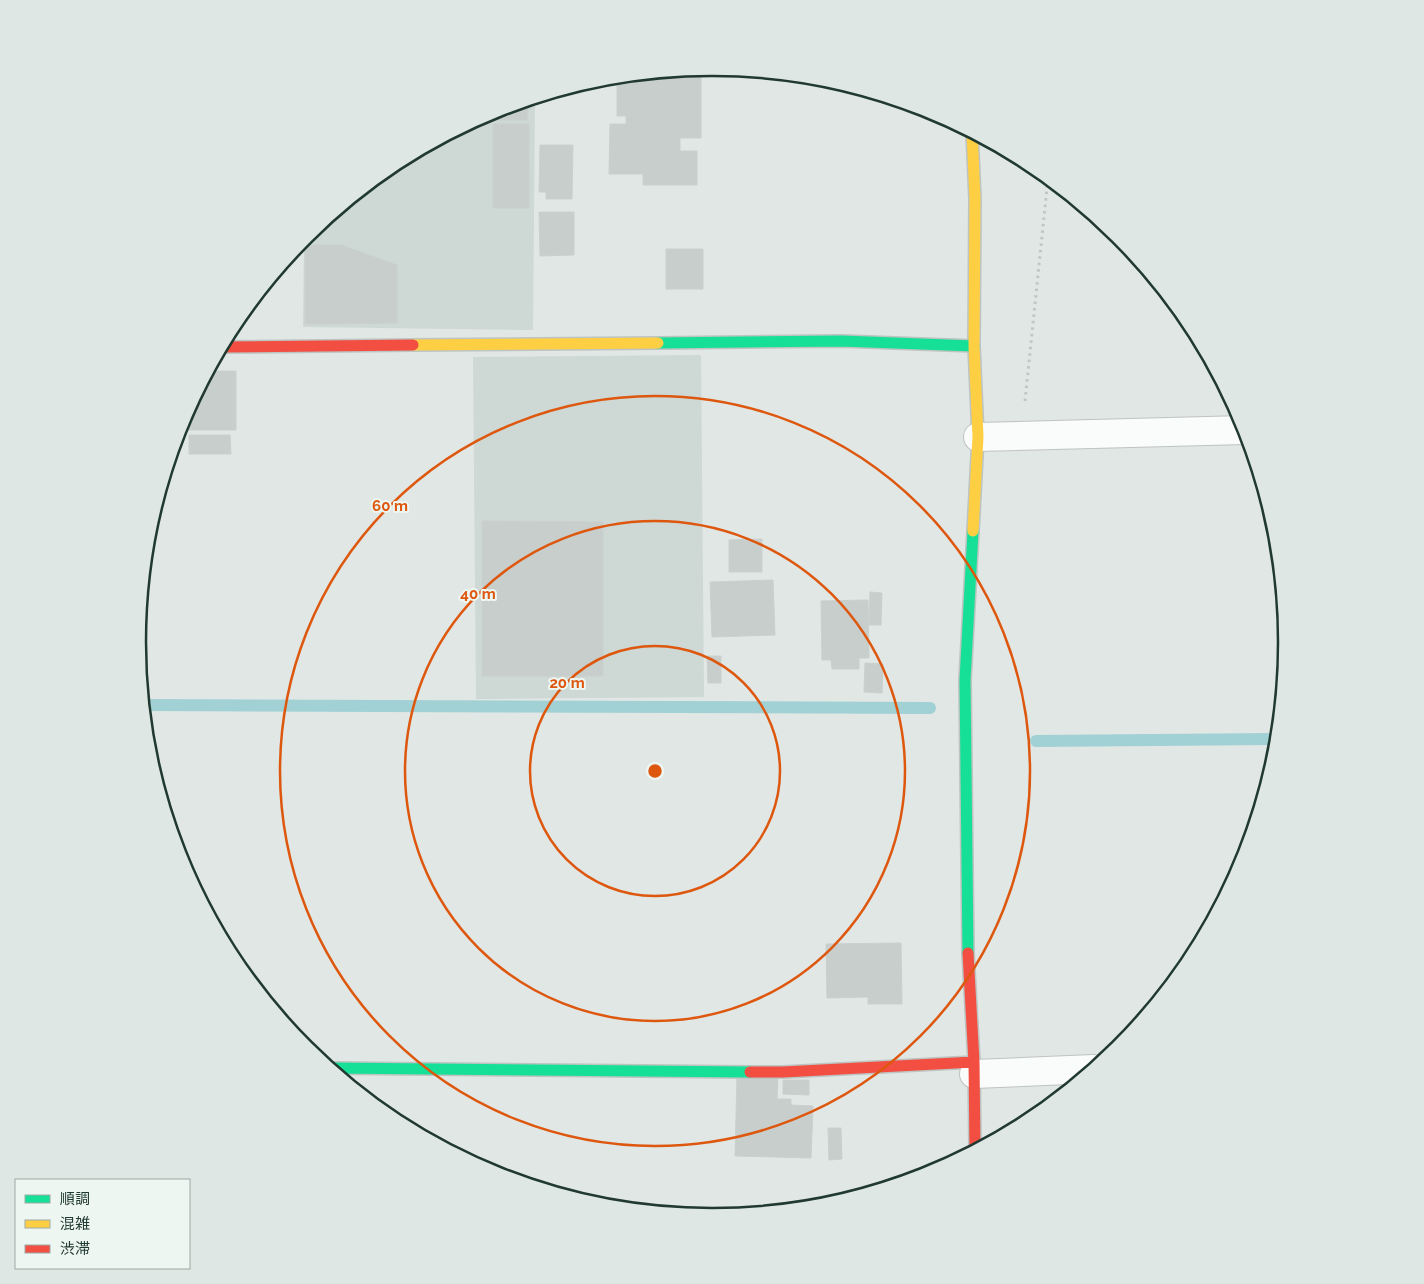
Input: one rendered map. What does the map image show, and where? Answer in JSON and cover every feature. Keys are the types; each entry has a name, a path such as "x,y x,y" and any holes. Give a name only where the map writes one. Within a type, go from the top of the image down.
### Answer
{"street":[{"path":"972,140 975,199 974,346 978,437 965,680 968,945 974,1068 975,1142"},
{"path":"229,348 832,342 974,346"},
{"path":"978,437 1237,430"},
{"path":"340,1068 782,1072 974,1068 1083,1069"}],"path":[{"path":"1015,437 1024,408 1047,187"}],"shaded area":[{"path":"535,105 533,330 303,327 304,251 312,242 368,193 429,152 495,119"},
{"path":"701,355 704,697 476,699 473,357"}],"building":[{"path":"675,77 701,77 701,138 680,138 680,151 697,151 697,185 643,185 643,174 609,174 610,124 626,124 626,116 617,116 617,84"},
{"path":"528,107 527,120 493,120"},
{"path":"493,124 529,124 529,208 493,208"},
{"path":"540,145 573,145 572,199 546,199 546,192 539,192"},
{"path":"539,212 574,212 574,255 540,256"},
{"path":"309,245 341,245 397,265 397,323 305,324 305,250"},
{"path":"666,249 703,249 703,289 666,289"},
{"path":"216,371 236,371 236,430 187,430"},
{"path":"189,435 230,435 231,454 189,454"},
{"path":"482,521 603,522 603,676 482,676"},
{"path":"762,539 762,572 729,572 729,540"},
{"path":"773,580 775,635 712,637 710,582"},
{"path":"870,592 882,593 881,625 869,625"},
{"path":"868,600 869,658 859,658 859,669 832,669 831,660 822,660 821,601"},
{"path":"707,656 721,656 721,683 708,683"},
{"path":"865,663 883,664 882,693 864,692"},
{"path":"901,943 902,1004 868,1004 868,997 827,998 826,944"},
{"path":"737,1077 778,1078 777,1099 791,1099 791,1105 813,1106 811,1158 735,1156"},
{"path":"783,1080 809,1080 809,1095 783,1094"},
{"path":"828,1128 841,1128 842,1159 829,1160"}],"waterway":[{"path":"150,705 930,708"},
{"path":"1036,741 1269,739"}],"traffic: fast":[{"path":"658,343 842,341 974,346"},
{"path":"968,953 965,680 973,531"},
{"path":"340,1068 750,1072"}],"traffic: slow":[{"path":"972,140 975,199 974,346 978,437 973,531"},
{"path":"413,345 658,343"}],"traffic: jam":[{"path":"230,347 413,345"},
{"path":"968,953 974,1062 975,1142"},
{"path":"750,1072 974,1062"}]}
